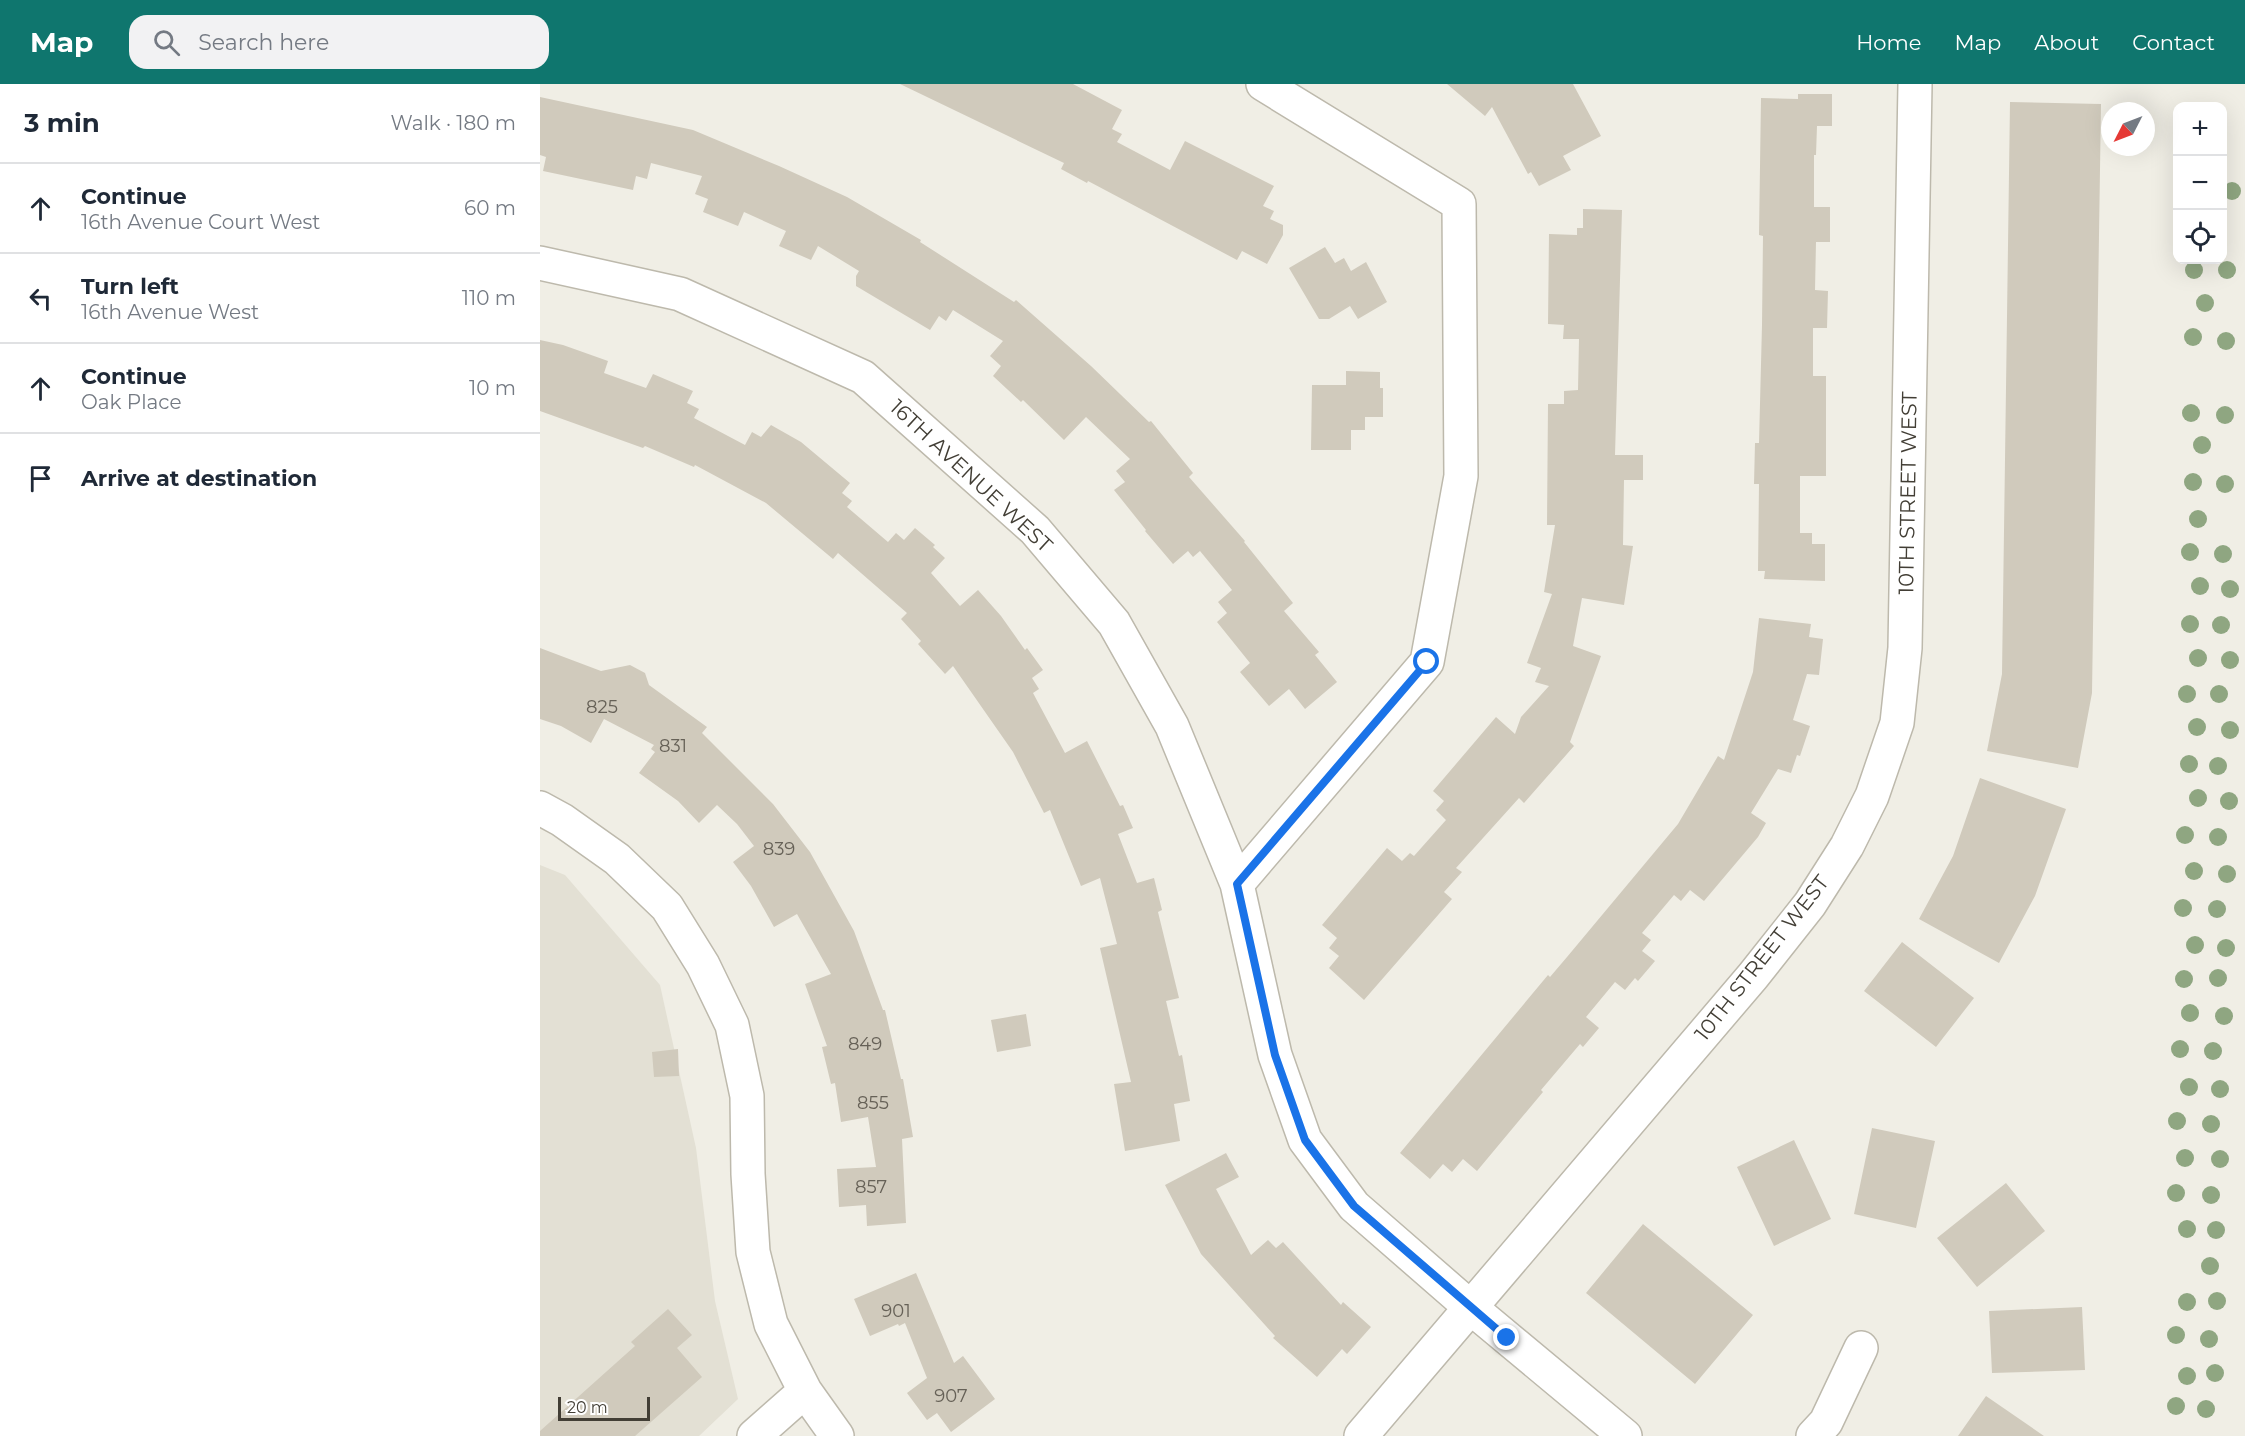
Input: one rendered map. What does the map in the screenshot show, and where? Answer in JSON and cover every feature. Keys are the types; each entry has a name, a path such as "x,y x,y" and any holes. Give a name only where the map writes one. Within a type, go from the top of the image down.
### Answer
{"street":[{"path":"1237,884 1427,662 1461,476 1459,204 1263,84"},
{"name":"10TH STREET WEST","path":"1361,1436 1753,976 1810,904 1847,846 1872,796 1897,723 1905,648 1915,84"},
{"name":"16TH AVENUE WEST","path":"540,263 680,294 863,377 1035,530 1114,622 1172,726 1237,884 1275,1055 1305,1140 1354,1206 1470,1307 1625,1436"},
{"path":"540,808 562,820 617,859 667,907 703,965 732,1025 747,1096 748,1174 753,1252 771,1324 805,1391 837,1436"},
{"path":"1813,1436 1826,1422 1861,1348"},
{"path":"754,1436 805,1391"}],"shaded area":[{"path":"540,865 565,875 660,985 696,1148 715,1301 738,1399 699,1436 540,1436"}],"building":[{"path":"900,84 1073,84 1122,110 1112,129 1122,134 1117,142 1170,170 1185,141 1274,186 1263,206 1274,211 1270,219 1283,225 1283,235 1267,264 1242,251 1237,260 1061,169 1064,163"},
{"path":"1447,84 1573,84 1601,136 1563,156 1571,170 1539,186 1531,172 1528,174 1492,107 1485,116"},
{"path":"1798,94 1832,94 1832,126 1817,126 1816,155 1814,155 1814,207 1830,207 1830,242 1816,242 1815,290 1828,291 1827,328 1813,328 1813,376 1826,376 1826,476 1800,476 1800,533 1812,533 1812,544 1825,544 1825,581 1764,579 1765,571 1758,571 1759,484 1754,484 1755,443 1759,443 1762,325 1763,236 1759,235 1761,98 1798,99"},
{"path":"540,97 693,130 779,166 847,197 921,240 920,242 1014,302 1016,300 1091,366 1149,422 1151,421 1193,473 1189,477 1245,541 1293,603 1284,611 1319,652 1315,655 1337,682 1305,709 1289,689 1269,706 1240,672 1250,663 1217,622 1227,613 1218,602 1232,590 1200,551 1193,557 1188,551 1173,564 1145,531 1114,490 1125,482 1116,471 1130,459 1086,417 1064,440 1023,400 1021,402 993,376 1001,366 990,356 1003,341 953,310 946,321 939,316 930,330 856,286 856,276 859,271 818,246 811,260 779,246 786,231 744,212 738,226 703,212 708,199 695,194 702,176 651,163 647,179 636,176 633,190 543,171 546,157 540,155"},
{"path":"2010,102 2101,104 2092,693 2078,768 1987,751 2002,674"},
{"path":"1583,209 1622,210 1615,455 1643,455 1643,480 1624,480 1623,545 1633,546 1624,605 1582,598 1573,646 1601,656 1570,742 1574,746 1524,803 1519,798 1456,868 1462,872 1444,892 1452,899 1364,1000 1329,968 1339,956 1329,948 1337,938 1322,925 1387,848 1402,861 1410,853 1414,856 1446,820 1436,810 1444,801 1433,791 1496,717 1515,734 1521,717 1549,686 1535,682 1541,668 1527,663 1552,594 1544,592 1555,525 1547,525 1548,404 1564,404 1564,391 1578,390 1579,339 1563,339 1564,325 1548,324 1549,234 1577,235 1577,228 1583,228"},
{"path":"1325,247 1335,263 1344,258 1351,271 1366,262 1387,302 1358,319 1350,306 1329,319 1319,319 1289,268"},
{"path":"540,340 563,345 608,361 604,373 646,388 653,374 693,391 687,403 699,409 694,418 745,445 752,432 761,437 771,425 801,442 850,483 842,493 852,501 847,507 888,542 896,533 904,540 915,528 935,545 933,547 945,558 931,573 960,606 978,590 1001,616 1025,650 1027,648 1043,670 1032,678 1039,689 1033,693 1065,753 1087,741 1120,806 1123,805 1133,828 1118,834 1137,883 1154,878 1162,910 1158,912 1179,998 1166,1001 1179,1056 1182,1055 1190,1101 1174,1104 1180,1141 1125,1151 1114,1084 1131,1082 1100,948 1117,944 1100,878 1081,886 1050,810 1044,813 1013,752 953,666 945,674 918,644 921,641 901,619 907,613 838,553 833,559 766,503 695,465 694,467 645,446 643,448 540,411"},
{"path":"1346,371 1380,372 1380,388 1383,388 1383,417 1365,417 1365,430 1351,430 1351,450 1311,450 1312,385 1346,385"},
{"path":"1759,618 1811,624 1809,637 1823,639 1819,675 1807,674 1793,720 1810,726 1800,756 1797,755 1791,773 1778,769 1751,813 1766,823 1758,837 1704,901 1690,890 1681,901 1674,895 1642,933 1651,940 1642,951 1655,961 1638,981 1635,978 1625,990 1615,982 1586,1017 1599,1028 1583,1047 1580,1044 1477,1171 1463,1159 1452,1172 1443,1164 1430,1179 1400,1153 1548,975 1550,977 1678,824 1718,756 1724,760 1753,672"},
{"path":"540,648 601,671 630,665 645,673 649,685 707,727 702,733 773,804 810,852 854,931 883,1010 885,1010 901,1079 903,1079 913,1137 902,1139 906,1223 867,1226 866,1205 839,1207 837,1169 876,1167 868,1117 841,1122 835,1083 831,1084 822,1047 827,1046 805,984 831,974 797,914 774,927 751,886 733,862 754,846 737,824 717,805 699,823 678,801 639,773 655,752 651,749 654,745 604,719 591,743 561,726 540,719"},
{"path":"1980,778 2066,809 2035,896 1999,963 1919,919 1953,856"},
{"path":"1902,942 1974,998 1936,1047 1864,991"},
{"path":"1026,1014 1031,1046 997,1052 991,1020"},
{"path":"678,1049 679,1076 654,1077 652,1052"},
{"path":"1872,1128 1935,1141 1916,1228 1854,1214"},
{"path":"1794,1140 1831,1219 1774,1246 1737,1167"},
{"path":"1226,1153 1239,1177 1216,1189 1251,1255 1268,1240 1276,1248 1283,1242 1341,1305 1343,1302 1371,1327 1347,1354 1342,1349 1317,1377 1273,1338 1275,1336 1201,1254 1165,1185"},
{"path":"2006,1183 2045,1231 1977,1287 1937,1238"},
{"path":"1643,1224 1753,1315 1695,1384 1586,1293"},
{"path":"916,1273 954,1363 963,1356 995,1399 951,1432 937,1413 927,1420 907,1393 927,1378 905,1323 870,1336 854,1299"},
{"path":"2082,1307 2085,1370 1992,1373 1989,1311"},
{"path":"668,1309 692,1335 677,1348 702,1377 635,1436 540,1436 540,1431 635,1346 631,1342"},
{"path":"1986,1396 2044,1436 1958,1436"}],"route":[{"path":"1427,662 1237,884 1275,1055 1305,1140 1354,1206 1507,1338"}]}
